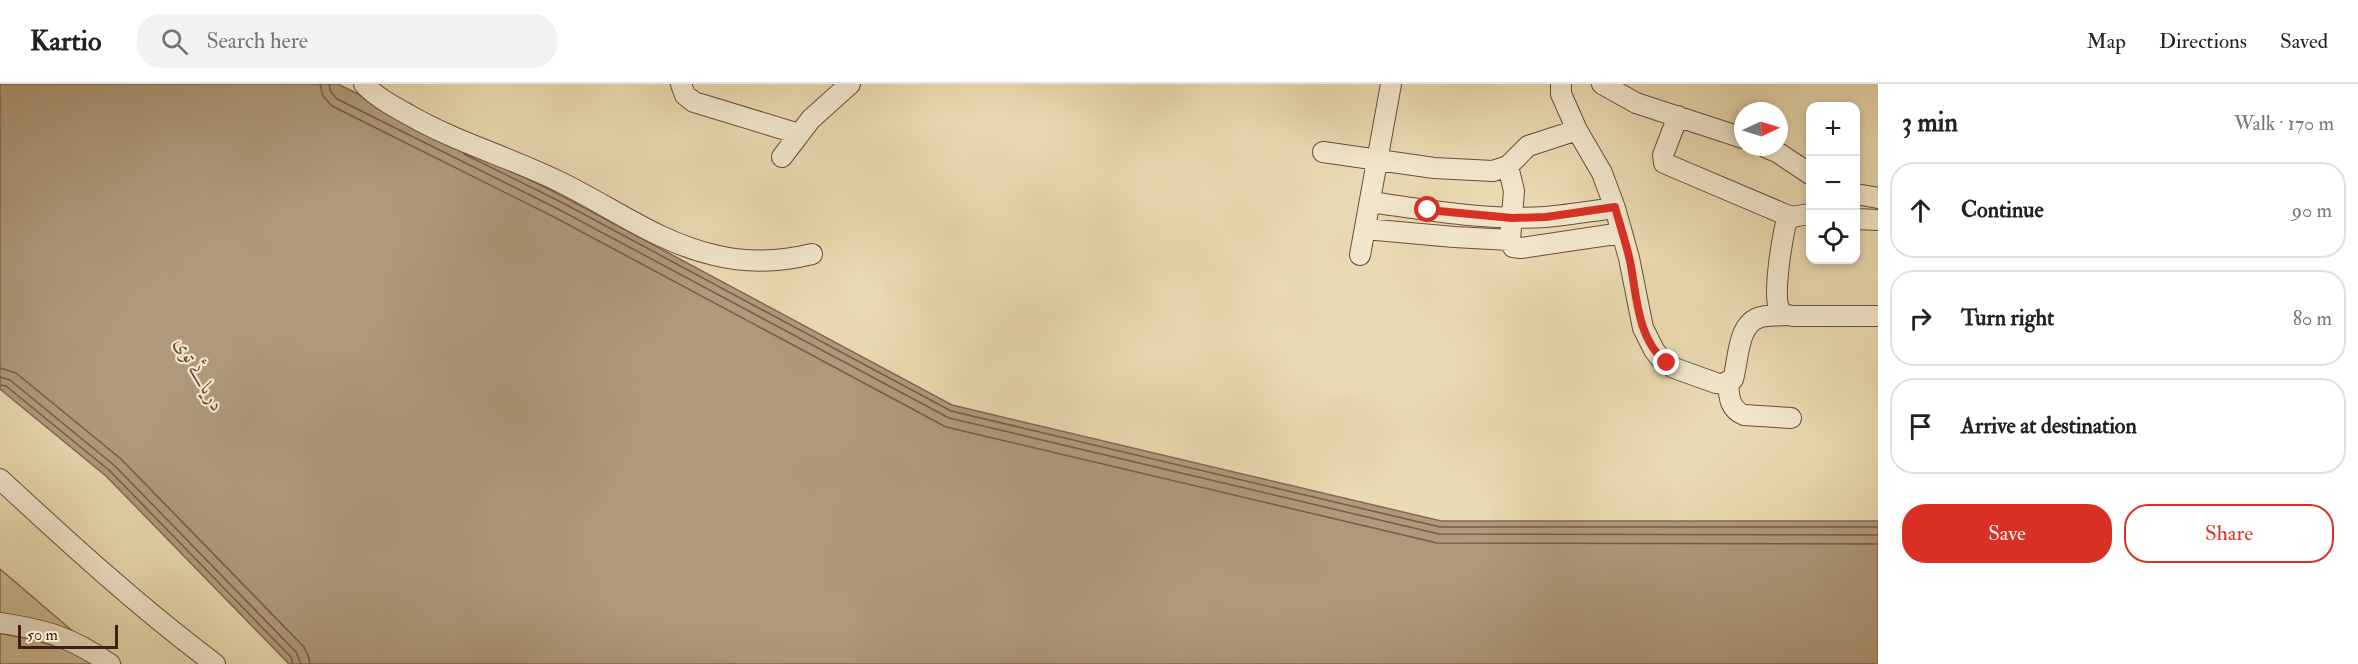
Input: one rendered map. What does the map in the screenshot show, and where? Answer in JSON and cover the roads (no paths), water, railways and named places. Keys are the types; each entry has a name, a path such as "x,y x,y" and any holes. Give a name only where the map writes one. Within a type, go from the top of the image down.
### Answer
{"street":[{"path":"364,84 398,109 429,126 562,183 657,235 681,245 714,255 767,261 789,260 813,254"},
{"path":"681,84 685,95 694,102 800,134"},
{"path":"782,157 811,119 850,84"},
{"path":"1360,255 1391,84"},
{"path":"1561,84 1562,94 1577,130 1602,173 1615,207 1643,328 1654,350 1674,368 1716,383 1728,382 1733,379 1747,325 1762,316 1878,316"},
{"path":"1602,84 1636,103 1734,135"},
{"path":"1678,116 1663,155 1664,163 1801,215"},
{"path":"1323,152 1480,172 1502,170 1528,146 1577,130"},
{"path":"1783,156 1806,171"},
{"path":"1508,166 1514,191 1510,240 1513,247 1521,248 1622,233"},
{"path":"1860,195 1878,198"},
{"path":"1370,202 1447,213 1512,218 1546,217 1615,207"},
{"path":"1785,315 1779,309 1776,296 1783,235 1786,224 1801,215"},
{"path":"1860,219 1878,220"},
{"path":"1365,229 1510,240"},
{"path":"1728,382 1731,404 1737,412 1744,415 1791,418"},
{"path":"0,479 51,527 176,635 215,664"},
{"path":"0,623 59,635 76,642 110,664"}],"water":[{"name":"دریائے توی","path":"0,84 338,84 564,197 952,405 1441,521 1878,521 1878,664 289,664 106,476 0,389"}]}
